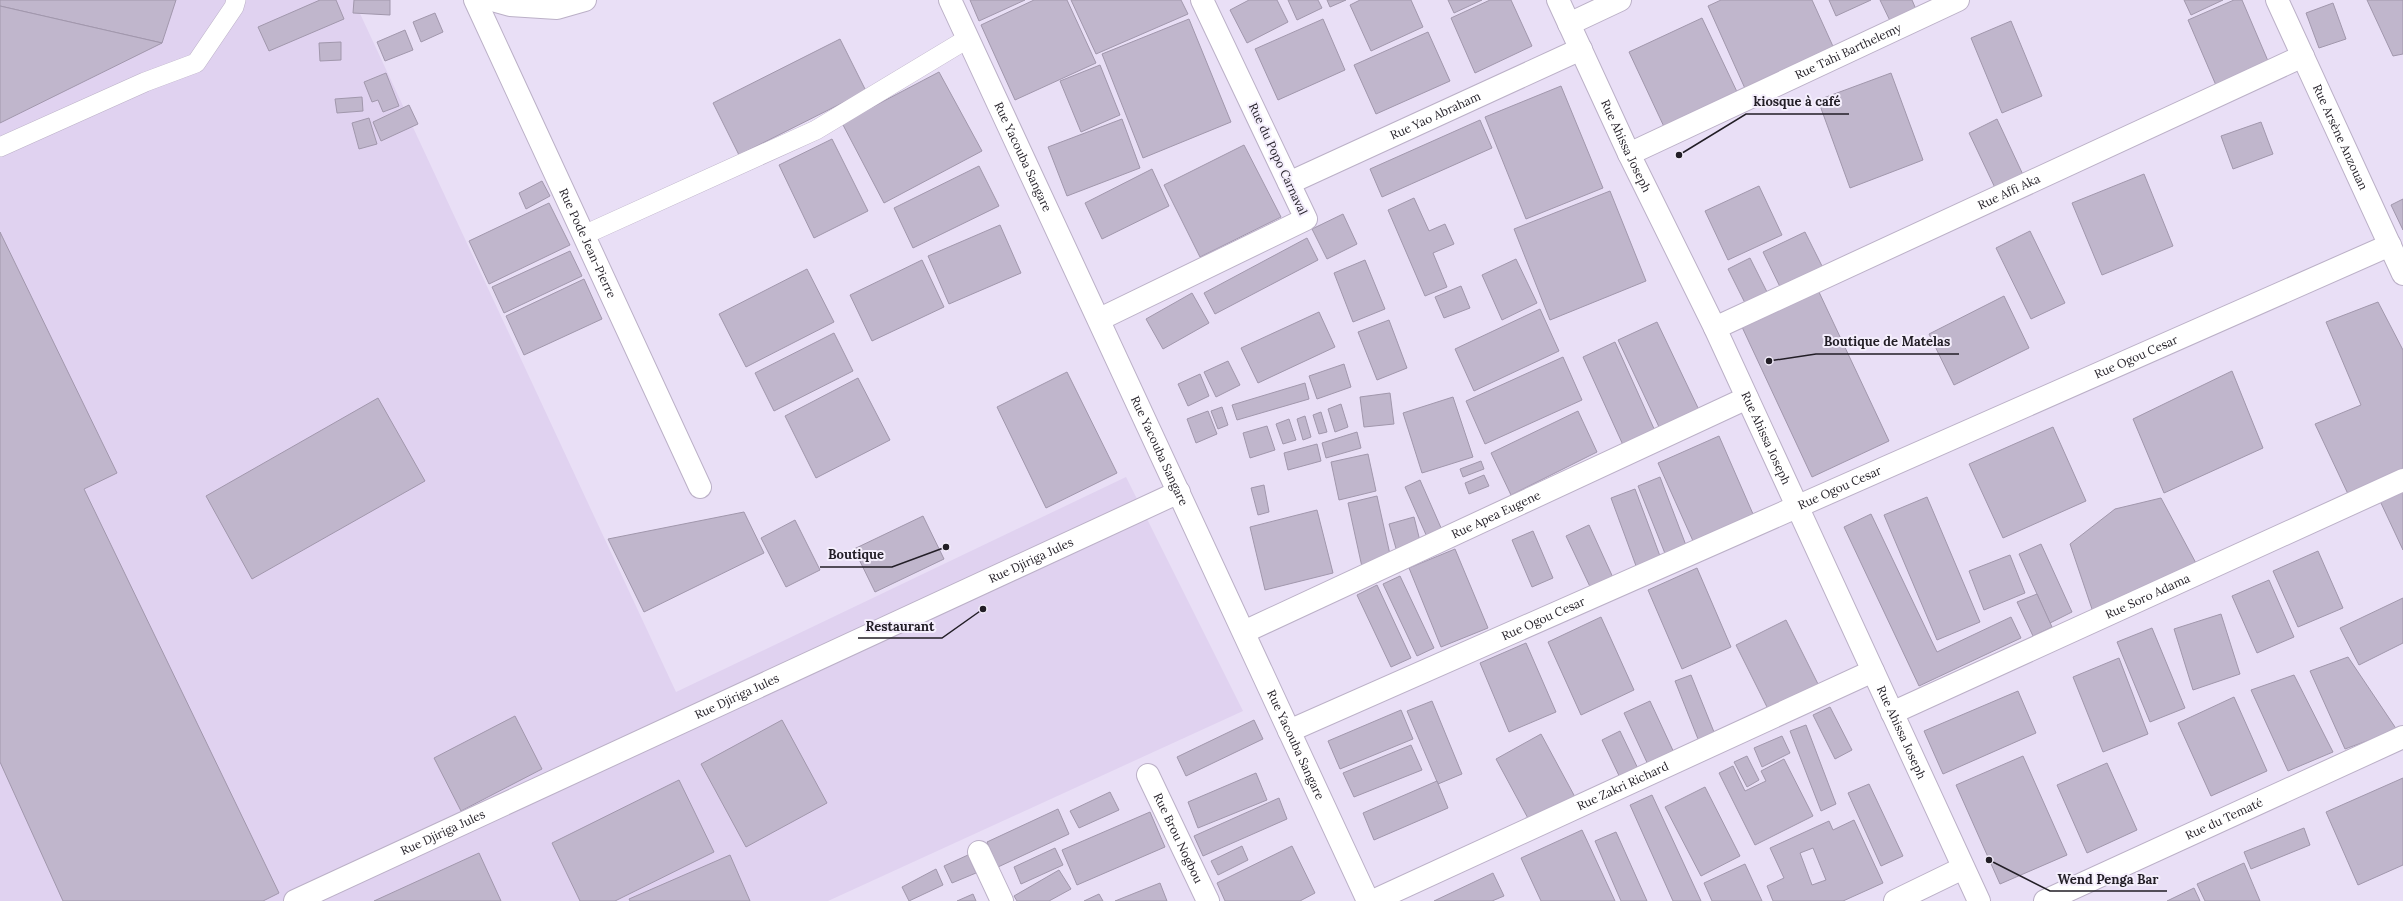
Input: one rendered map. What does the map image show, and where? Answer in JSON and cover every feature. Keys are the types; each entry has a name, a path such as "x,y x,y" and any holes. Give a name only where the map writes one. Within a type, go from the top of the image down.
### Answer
{"street":[{"name":"Rue Pode Jean-Pierre","path":"475,0 700,487"},
{"path":"492,0 510,5 558,8 585,0"},
{"name":"Rue Yacouba Sangare","path":"950,0 967,39 1100,319 1368,901"},
{"name":"Rue du Popo Carnaval","path":"1100,319 1306,220 1290,183 1202,0"},
{"name":"Rue Ahissa Joseph","path":"1558,0 1629,154 1715,328 1978,901"},
{"path":"1569,24 1620,0"},
{"name":"Rue Tahi Barthelemy","path":"1629,154 1958,0"},
{"name":"Rue Arsène Anzouan","path":"2277,0 2403,274"},
{"name":"Rue Yao Abraham","path":"1290,183 1581,49"},
{"name":"Rue Affi Aka","path":"1715,328 2303,56"},
{"name":"Rue Ogou Cesar","path":"1289,731 1797,505 2390,245"},
{"name":"Rue Apea Eugene","path":"1244,632 1747,398"},
{"name":"Rue Soro Adama","path":"1892,714 2403,480"},
{"name":"Rue Djiriga Jules","path":"295,901 1179,492"},
{"name":"Rue Zakri Richard","path":"1373,901 1873,671"},
{"name":"Rue du Tematé","path":"2044,901 2403,736"},
{"name":"Rue Brou Nogbou","path":"1148,775 1208,901"},
{"path":"979,852 1002,901"},
{"path":"1895,901 1963,868"}],"lane":[{"path":"0,147 145,82 196,63 234,7 236,0"},
{"path":"584,235 816,130 967,39"}],"shaded area":[{"path":"0,0 358,0 356,5 676,692 1126,477 1243,711 828,901 0,901"}],"building":[{"path":"0,0 176,0 162,43 0,6"},
{"path":"320,0 336,0 344,19 269,51 258,27"},
{"path":"354,0 390,0 390,15 353,13"},
{"path":"970,0 1025,0 979,21"},
{"path":"1034,0 1067,0 1096,63 1015,100 981,25"},
{"path":"1071,0 1181,0 1188,14 1096,54"},
{"path":"1249,0 1277,0 1288,22 1247,43 1230,10"},
{"path":"1288,0 1318,0 1322,8 1297,20"},
{"path":"1327,0 1346,0 1330,7"},
{"path":"1360,0 1411,0 1423,27 1371,51 1350,5"},
{"path":"1448,0 1482,0 1454,13"},
{"path":"1490,0 1511,0 1532,46 1475,73 1451,18"},
{"path":"1721,0 1812,0 1836,53 1747,93 1708,6"},
{"path":"1829,0 1871,0 1836,16"},
{"path":"1880,0 1912,0 1918,14 1893,27"},
{"path":"2184,0 2223,0 2191,15"},
{"path":"2234,0 2242,0 2271,68 2218,90 2188,20"},
{"path":"2367,0 2403,0 2403,54 2393,56"},
{"path":"2333,3 2346,39 2319,48 2306,13"},
{"path":"0,6 162,43 0,123"},
{"path":"435,13 443,32 421,42 413,22"},
{"path":"1702,18 1739,96 1666,131 1629,52"},
{"path":"1189,19 1231,122 1143,158 1102,54"},
{"path":"1323,19 1345,70 1278,100 1255,49"},
{"path":"2011,21 2042,96 2002,113 1971,38"},
{"path":"405,30 413,50 385,61 377,42"},
{"path":"1428,32 1450,81 1376,114 1354,65"},
{"path":"840,39 866,91 739,155 713,103"},
{"path":"341,42 341,60 320,61 319,43"},
{"path":"1100,65 1120,115 1081,132 1060,81"},
{"path":"939,72 982,151 884,203 842,123"},
{"path":"386,73 399,106 383,112 378,100 372,102 364,82"},
{"path":"1891,73 1923,160 1850,188 1818,100"},
{"path":"1561,86 1603,188 1526,219 1485,117"},
{"path":"362,97 363,111 337,113 335,99"},
{"path":"409,105 418,124 381,141 373,122"},
{"path":"369,118 377,144 359,149 352,123"},
{"path":"1122,119 1140,168 1067,196 1048,147"},
{"path":"1997,119 2025,179 1997,192 1969,133"},
{"path":"1480,120 1492,148 1382,197 1370,169"},
{"path":"2261,122 2273,154 2233,169 2221,136"},
{"path":"832,139 868,211 814,238 779,165"},
{"path":"1244,145 1281,217 1200,257 1164,185"},
{"path":"979,166 999,206 913,248 894,208"},
{"path":"1152,169 1169,206 1102,239 1085,203"},
{"path":"2144,174 2173,246 2102,275 2072,203"},
{"path":"542,181 550,196 526,209 519,193"},
{"path":"1759,186 1782,235 1728,260 1705,211"},
{"path":"1610,191 1646,281 1550,320 1514,229"},
{"path":"1414,198 1429,231 1445,224 1454,244 1433,253 1447,287 1425,296 1388,210"},
{"path":"2403,199 2403,230 2391,205"},
{"path":"549,203 570,245 489,284 469,241"},
{"path":"1343,214 1357,244 1327,259 1312,229"},
{"path":"1000,225 1021,273 949,304 928,256"},
{"path":"2030,231 2065,303 2031,319 1996,248"},
{"path":"0,232 117,473 84,489 279,893 263,901 63,901 0,762"},
{"path":"1805,232 1826,274 1784,295 1763,252"},
{"path":"1307,238 1318,260 1215,314 1204,293"},
{"path":"570,251 582,276 504,313 492,287"},
{"path":"1750,258 1771,300 1749,311 1728,269"},
{"path":"1516,259 1537,303 1502,320 1482,275"},
{"path":"922,260 944,307 872,341 850,295"},
{"path":"1365,260 1385,309 1353,322 1334,273"},
{"path":"807,269 834,322 746,367 719,314"},
{"path":"584,279 602,319 524,355 506,316"},
{"path":"1461,286 1470,308 1444,318 1435,297"},
{"path":"1818,290 1889,441 1812,477 1742,327"},
{"path":"1192,293 1209,323 1163,349 1146,319"},
{"path":"2004,296 2029,348 1954,385 1929,334"},
{"path":"2378,302 2403,350 2403,470 2348,494 2315,424 2361,405 2326,322"},
{"path":"1540,309 1559,351 1474,391 1455,349"},
{"path":"1319,312 1335,347 1258,383 1241,348"},
{"path":"1389,320 1407,368 1377,380 1358,332"},
{"path":"1657,322 1699,410 1660,429 1618,340"},
{"path":"834,333 853,371 774,411 755,373"},
{"path":"1615,342 1655,431 1623,445 1583,357"},
{"path":"1563,357 1582,400 1485,444 1466,401"},
{"path":"1228,361 1240,385 1216,397 1204,372"},
{"path":"1344,364 1351,387 1317,399 1309,376"},
{"path":"2232,371 2263,448 2164,493 2133,419"},
{"path":"1067,372 1117,473 1046,508 997,407"},
{"path":"1200,374 1209,396 1188,406 1178,384"},
{"path":"858,378 890,440 816,478 785,416"},
{"path":"1305,383 1309,399 1237,420 1232,405"},
{"path":"1390,393 1394,424 1364,427 1360,397"},
{"path":"1453,397 1473,457 1422,473 1403,413"},
{"path":"378,398 425,481 252,579 206,496"},
{"path":"1341,404 1348,427 1335,432 1328,409"},
{"path":"1222,407 1228,425 1218,429 1211,411"},
{"path":"1208,411 1217,434 1196,443 1187,419"},
{"path":"1578,411 1597,452 1511,495 1491,453"},
{"path":"1321,412 1327,432 1319,434 1313,415"},
{"path":"1305,416 1311,437 1303,440 1297,419"},
{"path":"1289,419 1296,440 1283,444 1276,424"},
{"path":"1267,426 1275,450 1250,458 1243,433"},
{"path":"2053,427 2086,501 2003,538 1969,464"},
{"path":"1357,432 1361,448 1326,458 1322,443"},
{"path":"1719,436 1753,514 1693,541 1658,463"},
{"path":"1317,444 1321,461 1288,470 1284,453"},
{"path":"1368,454 1376,491 1339,500 1331,462"},
{"path":"1481,461 1484,469 1463,477 1460,469"},
{"path":"1484,475 1489,486 1469,494 1465,483"},
{"path":"1660,477 1687,548 1666,556 1638,486"},
{"path":"1420,480 1442,530 1427,537 1405,487"},
{"path":"1264,485 1269,512 1258,515 1251,488"},
{"path":"1635,489 1663,564 1639,574 1611,498"},
{"path":"2403,491 2403,550 2380,501"},
{"path":"1377,496 1391,559 1362,567 1348,503"},
{"path":"1927,497 1980,622 1937,640 1884,515"},
{"path":"2161,498 2197,565 2093,612 2070,544 2115,509"},
{"path":"1317,510 1333,573 1265,590 1250,527"},
{"path":"744,512 764,553 644,612 608,539"},
{"path":"1871,514 1937,652 2011,617 2021,638 1919,686 1844,527"},
{"path":"923,516 944,559 875,592 854,549"},
{"path":"1414,517 1421,545 1397,552 1389,524"},
{"path":"795,520 820,570 786,587 761,538"},
{"path":"1589,525 1615,582 1593,593 1566,536"},
{"path":"1533,531 1553,578 1532,587 1512,540"},
{"path":"2041,544 2072,612 2050,623 2019,554"},
{"path":"1455,549 1488,628 1441,647 1409,568"},
{"path":"2318,551 2343,608 2298,627 2273,571"},
{"path":"2010,555 2025,593 1984,610 1969,571"},
{"path":"1697,568 1731,647 1682,669 1648,590"},
{"path":"1400,576 1434,648 1417,656 1383,584"},
{"path":"2269,580 2294,637 2257,653 2232,596"},
{"path":"1377,585 1411,658 1391,667 1357,595"},
{"path":"2037,594 2052,627 2033,636 2017,602"},
{"path":"2403,598 2403,643 2359,665 2340,628"},
{"path":"2221,614 2240,674 2193,690 2174,629"},
{"path":"1601,617 1634,690 1581,715 1548,642"},
{"path":"1786,620 1822,692 1772,717 1736,645"},
{"path":"2152,628 2185,708 2150,722 2117,642"},
{"path":"1526,643 1556,712 1509,732 1480,663"},
{"path":"2348,657 2397,730 2345,749 2310,671"},
{"path":"2119,658 2148,734 2103,752 2073,677"},
{"path":"1691,675 1716,737 1700,744 1675,681"},
{"path":"2294,675 2333,752 2288,771 2251,690"},
{"path":"2018,691 2036,733 1943,774 1924,731"},
{"path":"2234,697 2267,771 2211,796 2178,723"},
{"path":"1432,701 1462,774 1438,784 1407,711"},
{"path":"1650,701 1676,757 1650,769 1624,713"},
{"path":"1830,707 1852,750 1835,759 1813,715"},
{"path":"1401,710 1413,739 1340,769 1328,741"},
{"path":"515,716 542,769 461,811 434,758"},
{"path":"782,720 827,803 746,847 701,764"},
{"path":"1254,720 1263,739 1186,776 1177,757"},
{"path":"1806,725 1836,804 1821,811 1790,731"},
{"path":"1620,731 1641,775 1623,784 1602,740"},
{"path":"1541,734 1575,797 1530,822 1496,759"},
{"path":"1782,736 1790,753 1762,767 1754,748"},
{"path":"1411,745 1422,770 1354,797 1343,773"},
{"path":"1747,756 1759,780 1747,787 1734,762"},
{"path":"2023,756 2067,855 2000,884 1956,785"},
{"path":"1784,759 1813,816 1755,845 1719,773 1733,766 1745,791 1766,781 1761,771"},
{"path":"2107,763 2137,830 2087,853 2057,785"},
{"path":"1256,773 1267,800 1198,828 1188,802"},
{"path":"2403,778 2403,865 2358,885 2326,812"},
{"path":"679,780 714,852 615,901 580,901 552,843"},
{"path":"1437,781 1448,808 1374,840 1363,813"},
{"path":"1869,784 1903,856 1881,866 1848,793"},
{"path":"1705,787 1740,856 1701,876 1665,807"},
{"path":"1110,792 1119,810 1079,828 1070,811"},
{"path":"1652,795 1701,901 1673,901 1630,805"},
{"path":"1279,798 1287,819 1203,856 1194,836"},
{"path":"1058,809 1069,834 998,867 987,842"},
{"path":"1150,812 1165,847 1077,885 1062,850"},
{"path":"1854,820 1883,883 1843,901 1773,901 1767,886 1784,878 1770,848 1829,821 1833,830","holes":["1813,848 1826,880 1812,885 1800,853"]},
{"path":"2304,828 2310,845 2251,869 2244,852"},
{"path":"1582,830 1615,901 1541,901 1521,858"},
{"path":"1616,832 1647,901 1621,901 1595,841"},
{"path":"1242,846 1248,860 1218,875 1211,861"},
{"path":"1292,846 1315,893 1300,901 1225,901 1217,883"},
{"path":"1055,848 1063,865 1021,884 1014,867"},
{"path":"479,853 501,901 374,901"},
{"path":"730,855 750,901 630,901 629,899"},
{"path":"968,855 976,873 952,883 944,866"},
{"path":"2244,863 2260,901 2205,901 2197,884"},
{"path":"1745,864 1762,901 1712,901 1704,883"},
{"path":"936,869 943,885 909,901 902,887"},
{"path":"1059,870 1071,889 1049,901 1017,901 1014,896"},
{"path":"1493,873 1504,896 1492,901 1434,901"},
{"path":"1160,883 1167,901 1115,901"},
{"path":"2194,888 2200,901 2167,901"},
{"path":"973,894 976,901 957,901"},
{"path":"1099,894 1103,901 1084,901"}],"place":[{"name":"kiosque à café","path":"1679,155"},
{"name":"Boutique de Matelas","path":"1769,361"},
{"name":"Boutique","path":"946,547"},
{"name":"Restaurant","path":"983,609"},
{"name":"Wend Penga Bar","path":"1989,860"}]}
